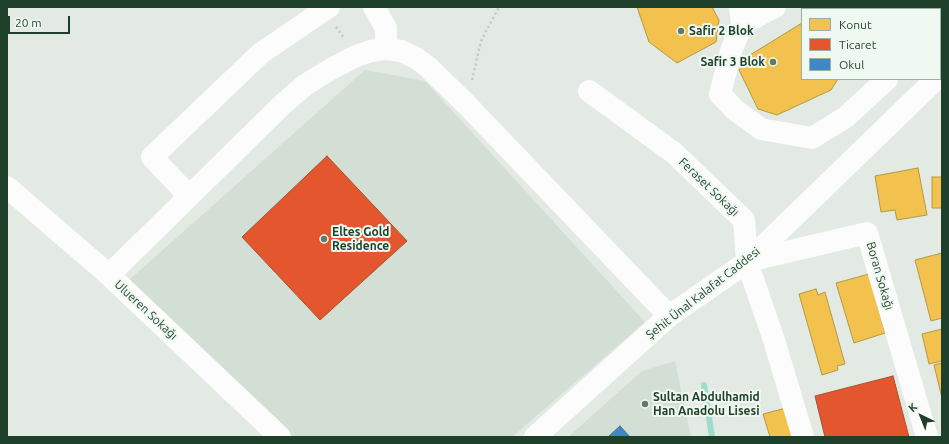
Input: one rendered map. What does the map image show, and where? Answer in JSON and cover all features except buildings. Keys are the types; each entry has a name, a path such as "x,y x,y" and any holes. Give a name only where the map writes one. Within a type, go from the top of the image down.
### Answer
{"street":[{"path":"374,7 386,28 386,49"},
{"path":"775,7 741,16 720,94 734,109 761,129 812,138 846,117 886,80"},
{"path":"189,196 152,157 261,53 327,8"},
{"path":"108,275 282,105 305,85 330,69 356,56 371,51 386,49 401,51 428,66 669,316"},
{"name":"Şehit Ünal Kalafat Caddesi","path":"535,437 669,316 747,262 935,80"},
{"name":"Feraset Sokağı","path":"589,91 674,153 744,220 747,262 803,437"},
{"name":"Ulueren Sokağı","path":"7,187 108,275 280,437"},
{"name":"Boran Sokağı","path":"747,262 867,233 927,437"}],"path":[{"path":"466,104 481,42 490,22 500,7"},
{"path":"327,8 356,56"}],"shaded area":[{"path":"365,70 425,81 645,322 512,437 277,437 129,280"},
{"name":"Sultan Abdulhamid Han Anadolu Lisesi","path":"675,361 691,437 568,437 642,371"}],"waterway":[{"path":"704,385 712,437"}],"place":[{"name":"Safir 2 Blok","path":"681,31"},
{"name":"Safir 3 Blok","path":"773,62"},
{"name":"Eltes Gold Residence","path":"324,239"},
{"name":"Sultan Abdulhamid Han Anadolu Lisesi","path":"645,404"}]}
